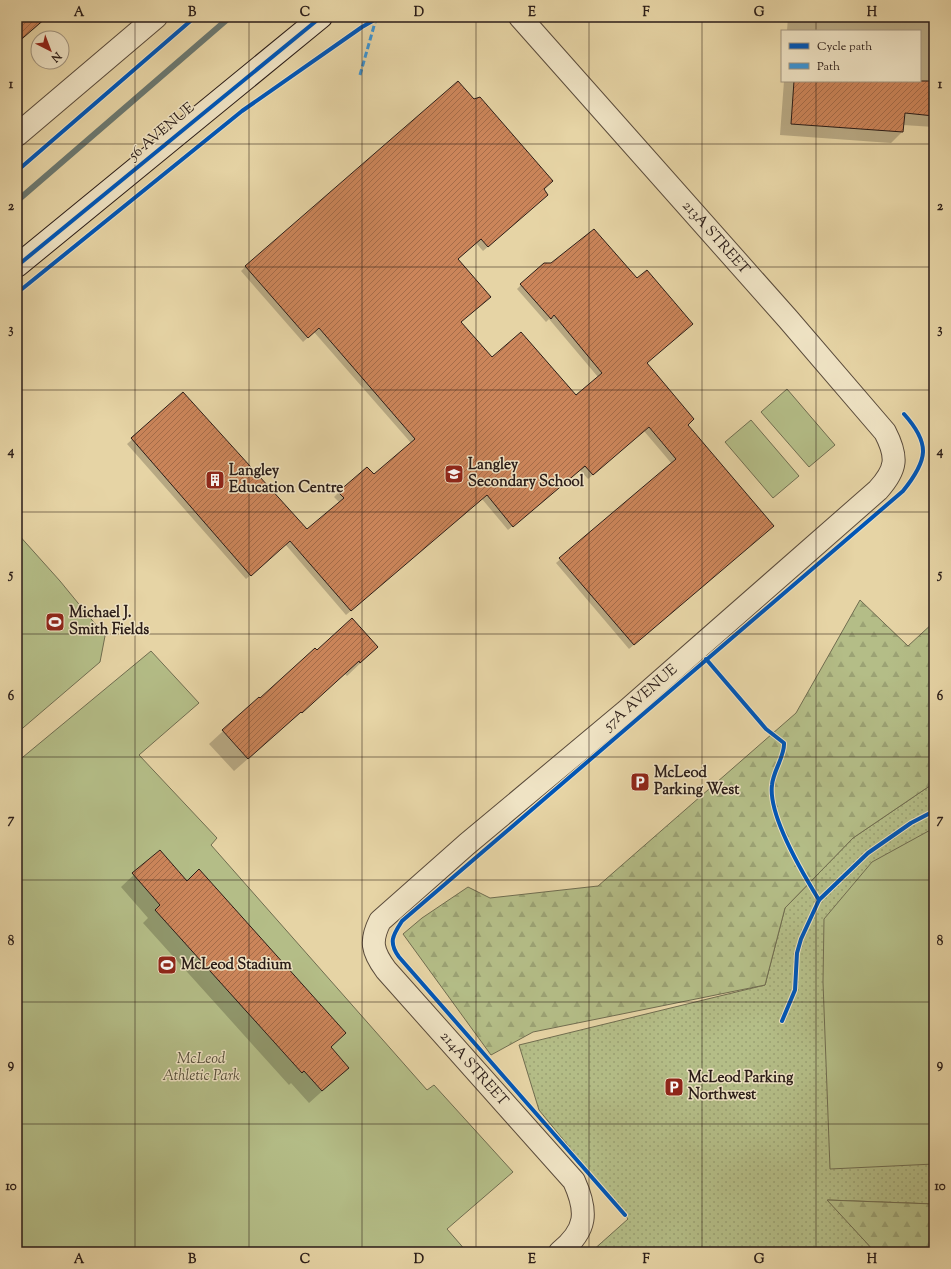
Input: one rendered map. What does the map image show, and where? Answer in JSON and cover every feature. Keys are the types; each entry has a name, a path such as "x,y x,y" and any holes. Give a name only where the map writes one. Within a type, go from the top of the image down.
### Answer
{"street":[{"path":"17,135 156,17"},
{"name":"56 AVENUE","path":"17,266 321,17"},
{"name":"213A STREET","path":"520,17 788,318 885,432 891,443 895,456 893,467"},
{"name":"57A AVENUE","path":"380,921 467,844 631,706 878,490 887,480 893,467"},
{"name":"214A STREET","path":"380,921 374,934 374,947 378,959 574,1181 582,1198 584,1216 580,1230 572,1242 560,1252"}],"green space":[{"path":"787,389 835,445 809,467 761,412"},
{"path":"751,420 799,476 773,498 725,442"},
{"name":"Michael J. Smith Fields","path":"17,533 60,581 105,636 100,662 17,733"},
{"path":"860,600 908,646 934,622 934,783 853,838 785,908 765,985 533,1032 491,1055 403,934 422,918 468,887 490,898 598,886 796,713"},
{"name":"McLeod Stadium","path":"151,651 199,703 139,755 217,838 211,845 427,1090 434,1085 513,1172 447,1229 467,1252 17,1252 17,762"},
{"path":"934,783 934,1204 828,1200 875,1252 591,1252 628,1219 539,1110 519,1045 765,985 785,908 853,838"},
{"path":"934,828 934,1164 830,1169 823,982 824,919 872,862"},
{"path":"827,1200 934,1204 934,1252 875,1252"}],"building":[{"path":"17,17 47,17 32,30 30,30 30,32 17,43"},
{"path":"458,81 474,99 480,97 553,181 544,189 548,195 488,247 481,239 458,259 491,297 461,322 492,357 521,332 576,395 602,373 554,315 551,319 520,284 544,263 551,263 594,229 637,278 647,270 693,324 647,363 694,419 688,425 774,526 634,645 559,558 676,459 649,427 593,475 585,466 513,527 487,495 351,611 290,541 251,576 131,438 183,392 307,529 344,498 338,492 367,467 374,474 415,439 319,328 308,338 245,266"},
{"path":"934,81 934,116 905,113 903,132 791,124 794,82"},
{"path":"352,618 378,647 360,663 359,661 302,713 301,712 248,759 222,730 315,648 317,650"},
{"path":"160,850 187,881 199,869 346,1033 331,1047 349,1068 322,1091 304,1071 302,1073 155,910 160,905 132,873"}],"waterway":[{"path":"17,201 230,17"}],"marked path":[{"path":"360,75 376,19"}],"cycle path":[{"path":"17,171 195,17"},
{"path":"17,266 321,17"},
{"path":"17,293 242,111 362,27 376,19 389,17"},
{"path":"625,1215 399,957 393,943 394,935 402,921 903,491 918,470 923,452 919,434 904,414"},
{"path":"706,659 766,729 784,743 783,753 774,774 772,785 772,797 775,812 788,844 819,900"},
{"path":"782,1021 795,990 797,953 801,939 819,900 868,853 911,823 934,811"}],"place":[{"name":"Langley Secondary School","path":"454,474"},
{"name":"Langley Education Centre","path":"215,480"},
{"name":"Michael J. Smith Fields","path":"55,622"},
{"name":"McLeod Parking West","path":"640,782"},
{"name":"McLeod Stadium","path":"167,965"},
{"name":"McLeod Parking Northwest","path":"674,1087"}],"park label":[{"name":"McLeod Athletic Park","path":"201,1068"}]}
